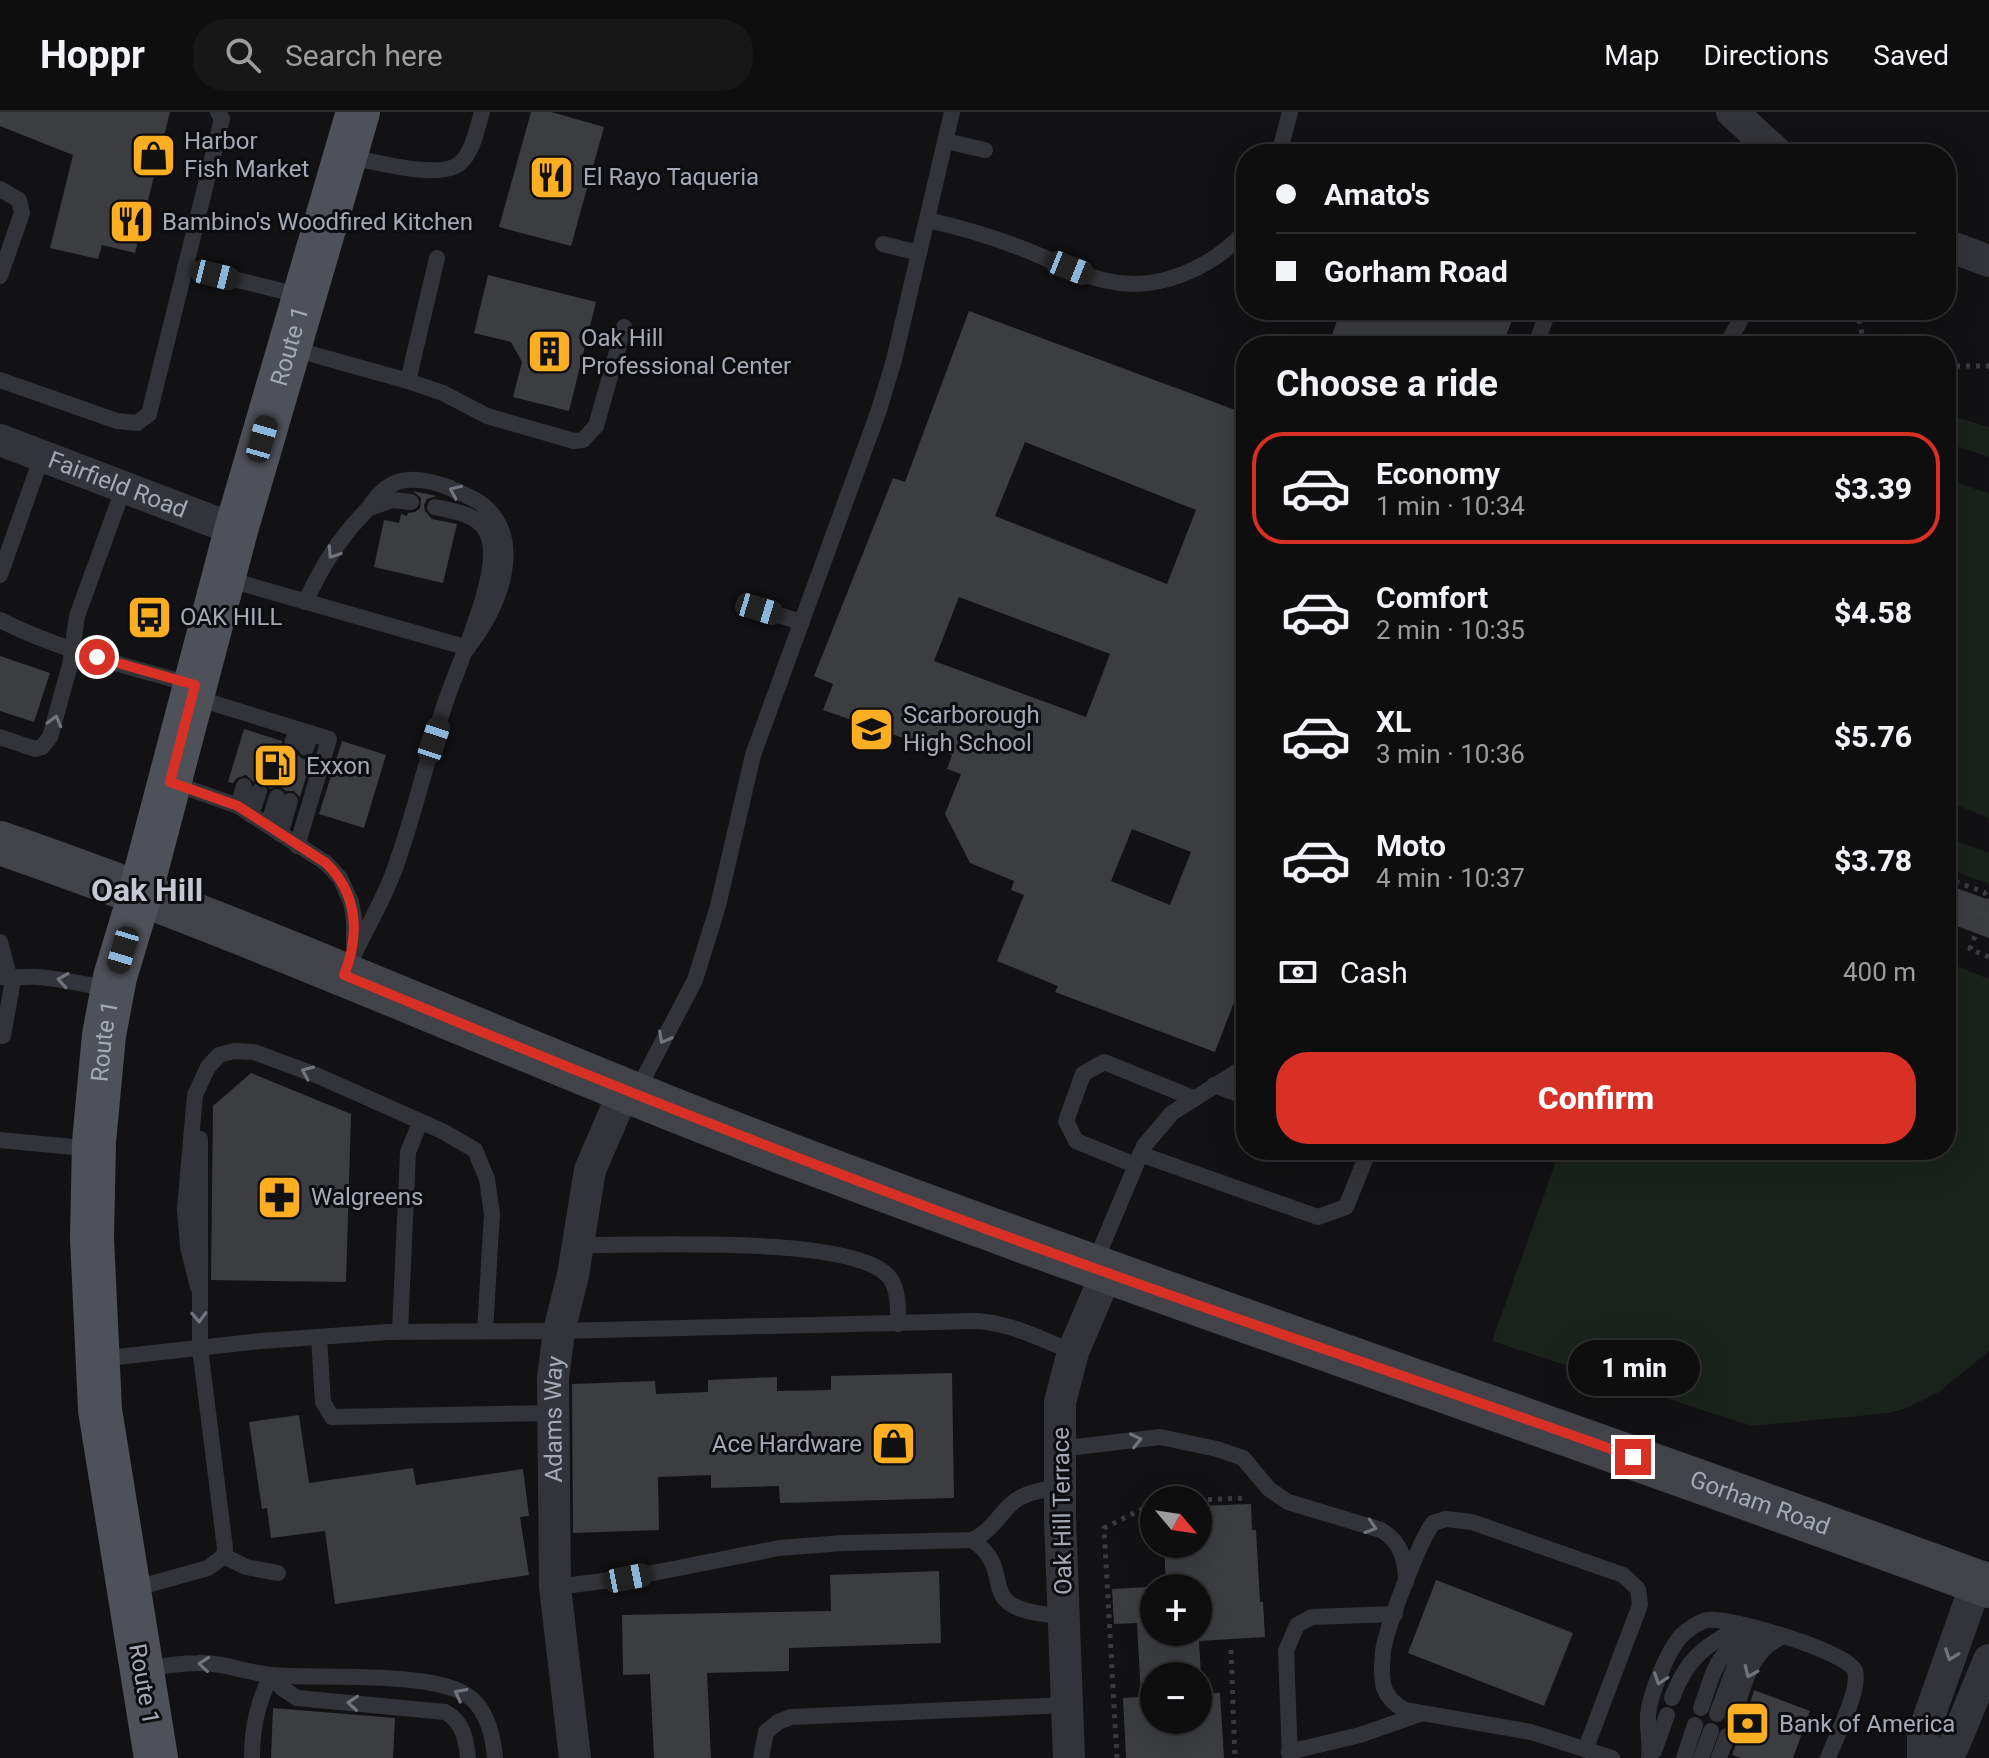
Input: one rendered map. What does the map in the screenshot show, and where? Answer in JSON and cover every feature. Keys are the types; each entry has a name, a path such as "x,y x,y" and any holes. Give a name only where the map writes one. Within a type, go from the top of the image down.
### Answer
{"main road":[{"name":"Route 1","path":"156,1758 100,1410 92,1238 94,1149 104,1035 113,990 236,530 358,112"},
{"name":"Gorham Road","path":"0,843 348,965 629,1093 1100,1270 1518,1415 1983,1583"}],"street":[{"path":"1732,112 1767,144"},
{"path":"1956,249 1989,261"},
{"name":"Fairfield Road","path":"0,440 236,530"},
{"name":"Adams Way","path":"575,1758 555,1587 553,1378 590,1170 629,1093"},
{"name":"Oak Hill Terrace","path":"1069,1758 1059,1487 1060,1402 1100,1270"},
{"path":"1923,1758 1923,1734 1983,1583"},
{"path":"1938,1758 1953,1747 1989,1660"}],"lane":[{"path":"0,380 117,421 137,423 149,414 222,119 218,112"},
{"path":"345,156 443,171 459,164 467,152 482,112"},
{"path":"629,1093 695,980 718,906 753,755 879,410 894,360 952,112"},
{"path":"1282,144 1290,112"},
{"path":"945,141 985,150"},
{"path":"0,189 19,200 22,213 0,276"},
{"path":"927,220 976,231 1092,277 1125,283 1165,279 1185,273 1211,261 1236,239"},
{"path":"883,244 919,253"},
{"path":"408,381 437,258"},
{"path":"185,267 303,297"},
{"path":"288,348 408,381 443,393 487,416 574,441 583,440 596,426 624,327"},
{"path":"0,575 42,456"},
{"path":"305,602 327,560 377,495 398,482 424,480 463,494 481,503 499,524 504,541 505,566 490,614 468,648 447,698 392,877 348,965"},
{"path":"0,737 35,749 47,742 70,665 77,616 124,487"},
{"path":"368,509 392,500 411,502"},
{"path":"435,507 474,517 486,530 492,548 489,574 468,648"},
{"path":"223,578 468,648"},
{"path":"759,609 801,622"},
{"path":"0,620 72,650 194,691 286,734 329,739 297,846"},
{"path":"170,782 245,811 326,863 346,889 354,918 348,965"},
{"path":"245,811 252,789"},
{"path":"274,830 283,799"},
{"path":"0,942 5,980 3,1036"},
{"path":"5,980 33,976 113,990"},
{"path":"128,1590 208,1568 224,1556 226,1537 200,1348 198,1287 200,1150 205,1070 219,1055 234,1051 254,1052 316,1075 475,1150 482,1161 489,1187 492,1214 485,1330"},
{"path":"1193,1098 1104,1062 1083,1074 1066,1121 1076,1141 1318,1217 1346,1207 1365,1160"},
{"path":"1100,1270 1137,1159 1157,1129 1172,1113 1236,1072"},
{"path":"1214,1085 1236,1093"},
{"path":"400,1331 408,1152 420,1123"},
{"path":"0,1140 94,1149"},
{"path":"578,1245 796,1247 834,1253 868,1264 889,1276 895,1289 898,1324"},
{"path":"97,1359 400,1331 559,1331 993,1322 1073,1352"},
{"path":"319,1337 323,1402 332,1417 554,1413"},
{"path":"1059,1449 1160,1437 1235,1454 1247,1462 1269,1489 1288,1502 1390,1535 1401,1551 1406,1567 1406,1584"},
{"path":"555,1587 628,1578 779,1548 972,1540 984,1534 1012,1502 1030,1493 1059,1487"},
{"path":"1586,1748 1640,1605 1638,1589 1623,1575 1472,1522 1446,1519 1433,1523 1406,1584 1383,1650 1384,1687 1395,1705 1421,1714 1531,1732 1612,1758"},
{"path":"972,1540 985,1549 993,1563 996,1584 1004,1600 1033,1614 1063,1616"},
{"path":"224,1556 246,1567 278,1573"},
{"path":"1395,1614 1312,1617 1297,1625 1286,1651 1290,1755 1421,1714"},
{"path":"1651,1758 1650,1707 1666,1662 1682,1635 1706,1620 1744,1625 1850,1662 1855,1670 1854,1690 1828,1758"},
{"path":"1672,1698 1693,1658 1716,1640 1744,1625"},
{"path":"1719,1758 1714,1722 1721,1655 1728,1648 1774,1634"},
{"path":"1684,1758 1714,1722 1774,1634"},
{"path":"141,1670 203,1662 271,1675 423,1682 454,1689 467,1695 481,1709 495,1758"},
{"path":"271,1675 290,1695 301,1699 445,1712 459,1722 466,1754"},
{"path":"252,1758 257,1706 271,1675"},
{"path":"761,1758 766,1732 778,1722 791,1717 1067,1705"},
{"path":"1651,1758 1667,1715"},
{"path":"1701,1758 1714,1722"}],"path":[{"path":"1859,320 1862,334"},
{"path":"1956,366 1989,366"},
{"path":"1956,882 1984,892 1989,899 1970,949 1989,957"},
{"path":"1212,1500 1255,1498 1269,1489"},
{"path":"1117,1758 1104,1528 1140,1510"},
{"path":"1231,1650 1235,1758"}],"shaded area":[{"path":"1956,417 1989,427 1989,457 1956,446"},
{"path":"1956,482 1989,494 1989,818 1956,805"},
{"path":"1956,841 1989,853 1989,884 1956,872"},
{"path":"1956,966 1989,979 1989,1351 1939,1392 1890,1413 1751,1426 1492,1341 1556,1160 1956,1160"}],"building":[{"path":"0,112 170,112 135,253 102,245 98,259 50,248 73,155 0,126"},
{"name":"El Rayo Taqueria","path":"531,112 551,112 604,127 571,246 499,227"},
{"name":"Oak Hill Professional Center","path":"488,275 596,302 569,411 513,397 522,362 511,342 474,333"},
{"name":"Scarborough High School","path":"969,311 1236,410 1236,997 1215,1052 1055,992 1058,986 997,961 1024,895 1011,890 1014,881 970,863 945,814 961,774 947,769 952,755 823,710 833,684 814,676 893,478 905,482","holes":["1025,442 1196,510 1167,584 995,516","959,597 1110,654 1086,717 934,661","1132,829 1191,852 1170,905 1111,881"]},
{"path":"1337,320 1512,320 1506,336 1332,336"},
{"path":"413,491 437,496 427,499 424,505 432,519 457,524 443,583 374,567 384,520 399,523 401,514 407,516 420,508 421,498"},
{"path":"0,656 50,673 34,722 0,711"},
{"path":"244,729 282,741 281,747 288,754 297,754 303,759 312,757 300,797 280,786 270,789 263,781 254,782 246,775 233,783 228,782"},
{"path":"342,741 386,755 364,828 319,814"},
{"path":"1956,888 1989,900 1989,938 1956,926"},
{"name":"Walgreens","path":"251,1073 351,1114 346,1282 211,1280 213,1106"},
{"path":"952,1373 954,1498 780,1503 779,1486 711,1488 711,1475 658,1477 659,1530 573,1533 572,1384 655,1381 656,1394 708,1392 708,1380 777,1377 777,1391 831,1390 831,1376"},
{"path":"299,1415 309,1483 413,1468 416,1485 523,1469 529,1516 520,1517 529,1575 335,1604 325,1531 271,1538 267,1508 262,1509 249,1422"},
{"path":"1251,1504 1265,1637 1212,1640 1212,1574 1165,1574 1165,1558 1212,1558 1212,1505"},
{"path":"939,1571 941,1643 789,1648 789,1671 707,1673 711,1758 654,1758 650,1674 623,1675 622,1615 831,1611 830,1575"},
{"path":"1436,1580 1573,1633 1544,1706 1408,1653"},
{"path":"1140,1587 1140,1646 1199,1646 1200,1662 1140,1662 1140,1678 1137,1623 1114,1624 1112,1589"},
{"name":"Bank of America","path":"1754,1690 1810,1711 1793,1758 1741,1758 1732,1755 1738,1739 1736,1730 1744,1723"},
{"path":"1212,1693 1220,1693 1224,1758 1126,1758 1123,1698 1140,1697 1140,1734 1212,1734"},
{"path":"273,1708 395,1718 393,1758 271,1758"}],"place":[{"name":"Harbor Fish Market","path":"153,155"},
{"name":"El Rayo Taqueria","path":"552,177"},
{"name":"Bambino's Woodfired Kitchen","path":"131,222"},
{"name":"Oak Hill Professional Center","path":"550,352"},
{"name":"OAK HILL","path":"149,617"},
{"name":"Scarborough High School","path":"872,729"},
{"name":"Exxon","path":"275,766"},
{"name":"Walgreens","path":"280,1197"},
{"name":"Ace Hardware","path":"893,1444"},
{"name":"Bank of America","path":"1748,1724"}],"district":[{"name":"Oak Hill","path":"147,890"}],"route":[{"path":"97,657 195,685 170,782 238,806 333,870 346,889 354,918 353,954 344,975 635,1096 810,1163 1093,1268 1633,1457"}]}
